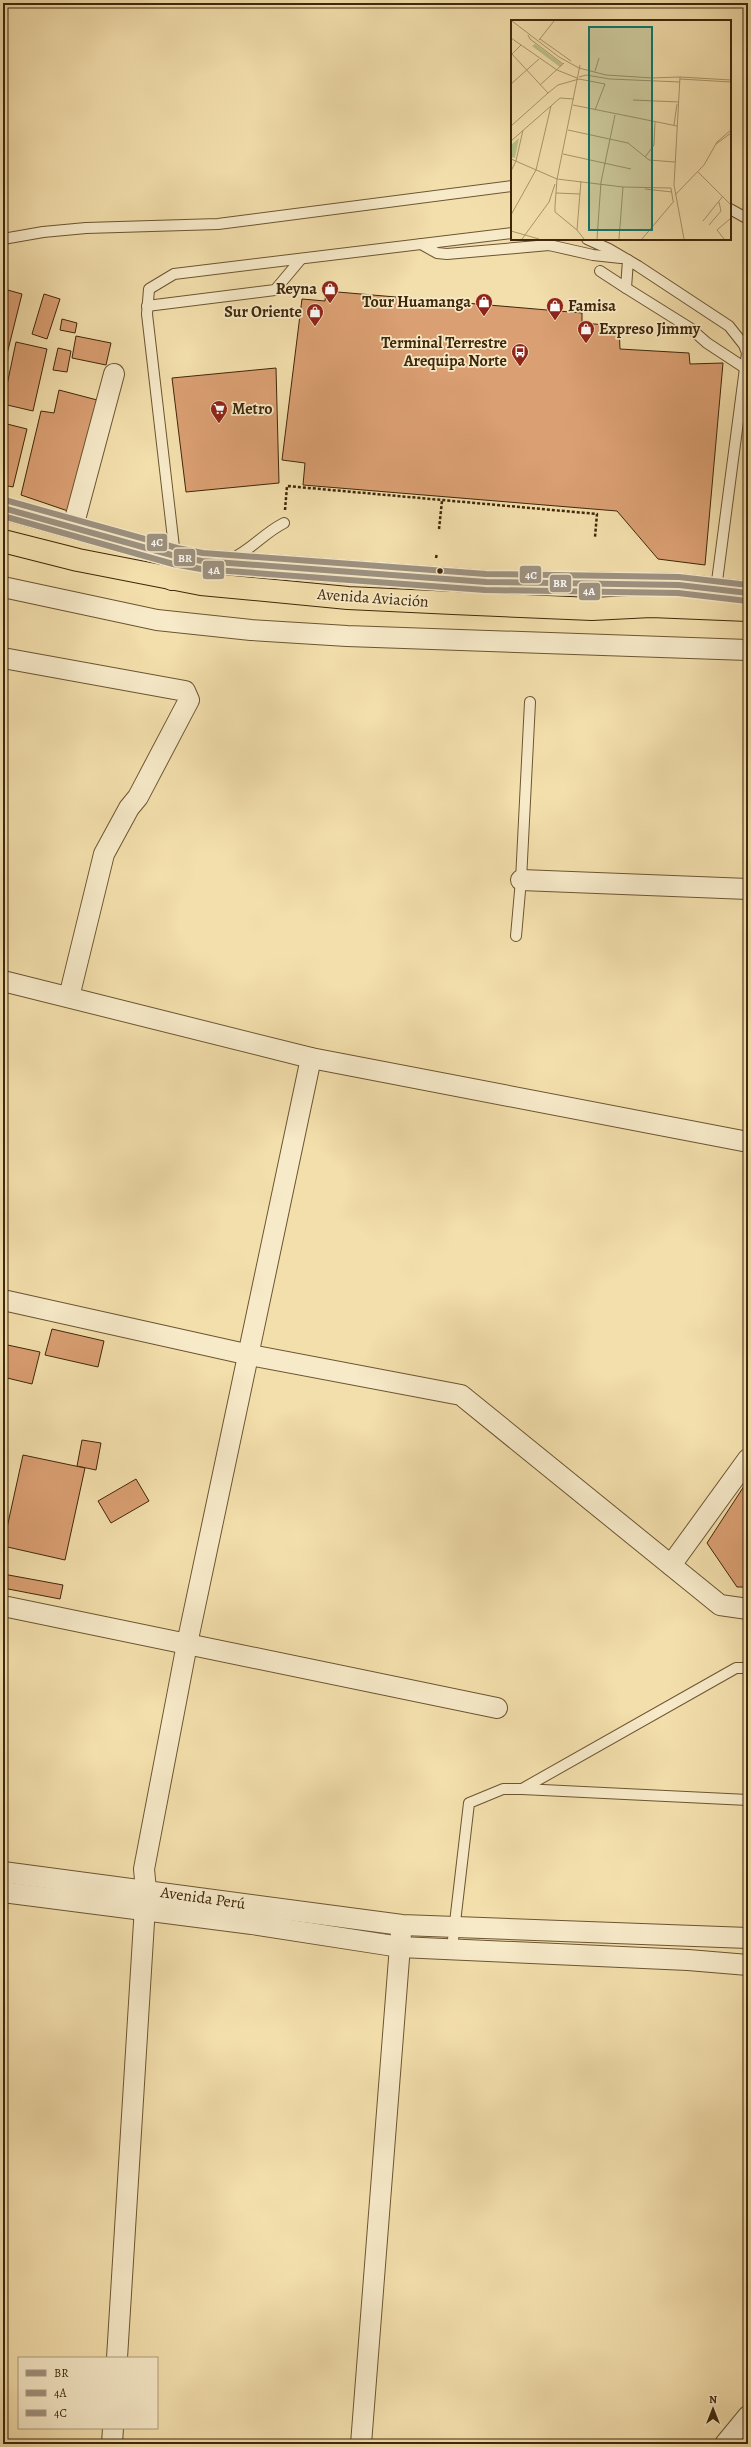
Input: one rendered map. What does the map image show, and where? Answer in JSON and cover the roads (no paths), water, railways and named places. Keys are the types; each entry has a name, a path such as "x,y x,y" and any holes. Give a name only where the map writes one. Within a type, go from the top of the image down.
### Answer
{"highway":[{"name":"Avenida Aviación","path":"3,541 78,560 201,584 340,597 592,609 651,606 748,606"},
{"path":"172,579 175,556"},
{"path":"643,584 651,606"}],"street":[{"path":"73,528 114,374"},
{"path":"3,508 175,556 223,562 486,582 643,584 716,589 748,606"},
{"path":"3,587 157,620 251,630 347,636 748,650"},
{"path":"3,658 185,691 189,700 138,797 129,808 104,854 69,997"},
{"path":"521,880 748,889"},
{"path":"3,982 69,997 311,1058 748,1142"},
{"path":"117,2357 146,1890 144,1869 187,1644 250,1355 311,1058"},
{"path":"3,1300 250,1355 461,1395 720,1605 748,1609"},
{"path":"672,1565 748,1459"},
{"path":"3,1606 497,1708"},
{"name":"Avenida Perú","path":"3,1872 402,1925 748,1938"},
{"name":"Avenida Perú","path":"3,1892 282,1928 400,1946 688,1960 748,1965"},
{"path":"361,2444 402,1925"},
{"path":"725,2444 748,2416"},
{"path":"112,2444 113,2429"}],"lane":[{"path":"3,239 43,232 86,228 218,224 511,186"},
{"path":"731,210 748,219"},
{"path":"175,556 147,306 149,289 174,274 511,233"},
{"path":"589,240 627,260 729,326 744,345 747,352 716,589"},
{"path":"421,244 437,253 447,254 549,245 593,255 627,260"},
{"path":"147,306 275,290 300,259"},
{"path":"626,288 627,260"},
{"path":"600,271 690,328 707,343 745,368"},
{"path":"223,562 245,552 284,518"},
{"path":"516,936 521,880 530,702"},
{"path":"522,1789 736,1668 748,1668"},
{"path":"452,1948 469,1803 503,1790 522,1789 748,1800"}],"place":[{"name":"Reyna","path":"330,304"},
{"name":"Tour Huamanga","path":"484,317"},
{"name":"Famisa","path":"555,321"},
{"name":"Sur Oriente","path":"315,327"},
{"name":"Expreso Jimmy","path":"586,344"},
{"name":"Terminal Terrestre Arequipa Norte","path":"520,367"},
{"name":"Metro","path":"219,424"}]}
